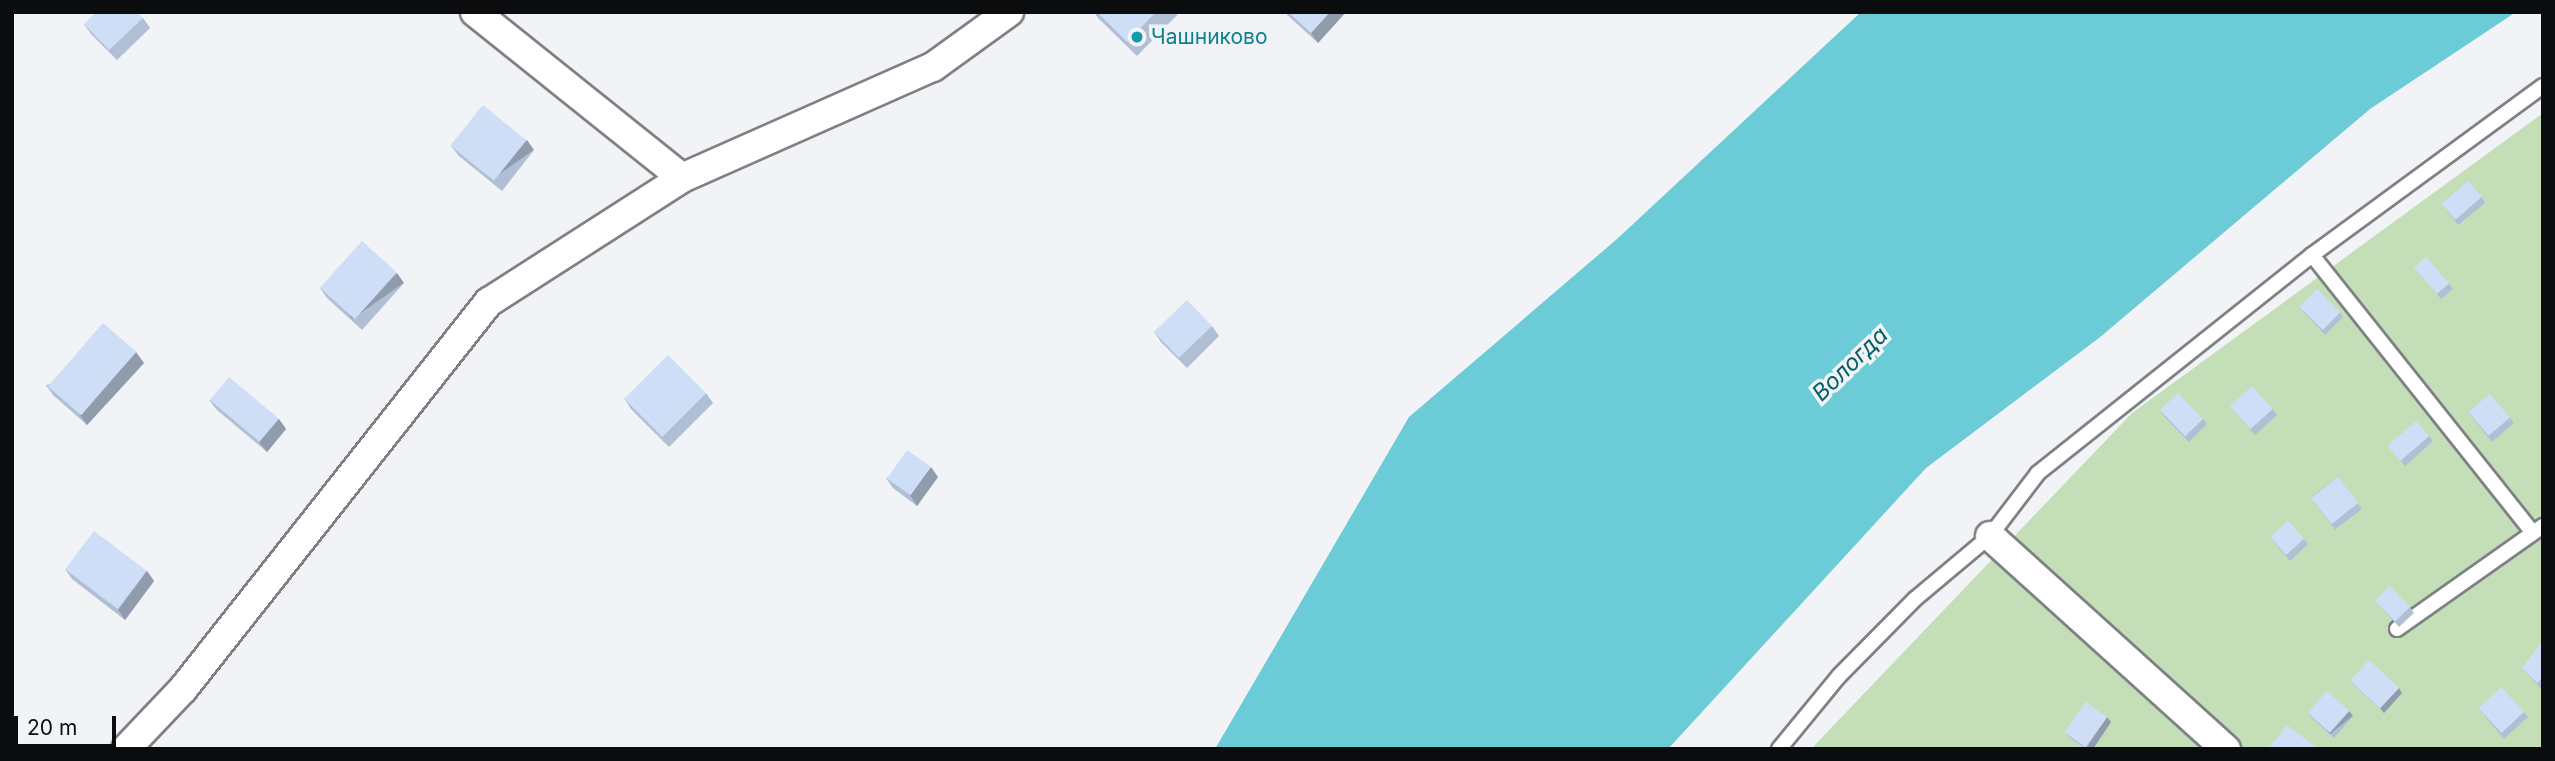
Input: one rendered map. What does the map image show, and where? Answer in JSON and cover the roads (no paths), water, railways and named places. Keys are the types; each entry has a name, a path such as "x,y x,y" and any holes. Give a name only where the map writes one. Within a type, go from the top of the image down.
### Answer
{"street":[{"path":"475,12 682,178"},
{"path":"126,749 183,689 489,302 682,178 933,67 1009,12"},
{"path":"1990,536 2215,745"}],"lane":[{"path":"1779,749 1839,676 1915,599 1990,536 2038,473 2312,255 2543,86"},
{"path":"2312,255 2538,530 2397,629"}],"water":[{"name":"Вологда","path":"1861,12 2516,12 2370,109 2099,338 1926,468 1668,749 1215,749 1409,417 1617,239"}],"place":[{"name":"Чашниково","path":"1137,37"}]}
